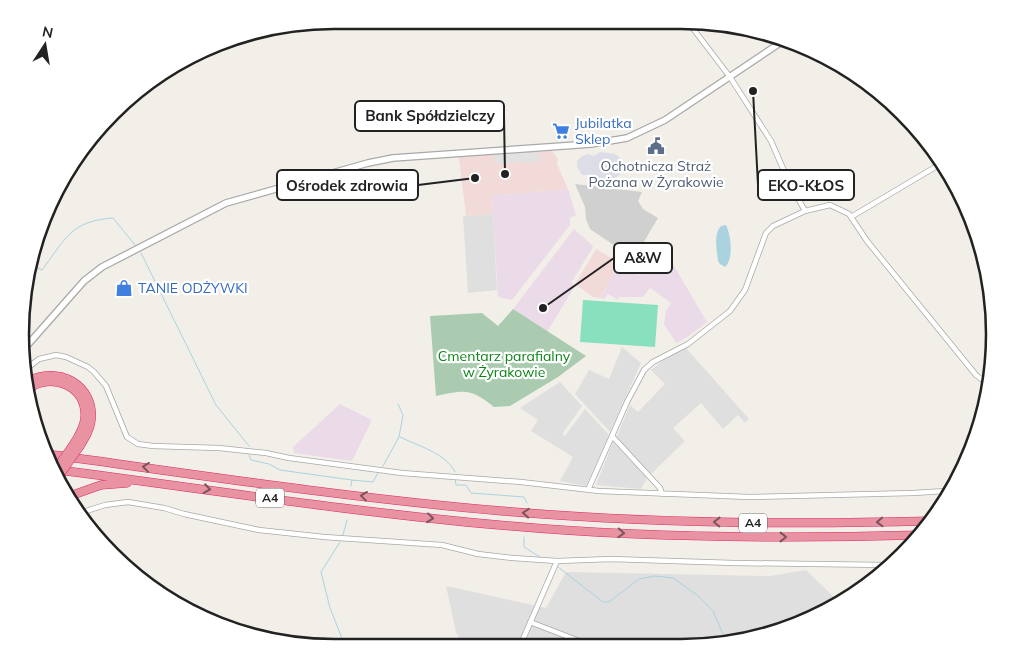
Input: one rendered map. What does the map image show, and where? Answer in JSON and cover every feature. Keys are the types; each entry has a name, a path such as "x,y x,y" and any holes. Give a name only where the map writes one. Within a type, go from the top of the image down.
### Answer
{"highway":[{"path":"32,380 40,376 54,374 69,379 81,387 89,401 91,415 89,429 59,466"},
{"path":"33,386 40,382 56,381 69,386 77,392 83,401 85,415 82,429 76,445 61,471"},
{"path":"52,451 77,458"},
{"name":"A4","path":"54,455 383,499 501,511 744,523 922,521"},
{"name":"A4","path":"62,472 382,513 499,525 676,536 910,535"},
{"path":"74,494 100,485 158,483"}],"street":[{"path":"693,29 730,77 771,141 789,182 805,211"},
{"path":"29,343 84,281 102,267 226,203 368,163 393,158 590,144 627,138 665,120 778,45"},
{"path":"851,217 936,166"},
{"path":"588,490 627,402 644,370 653,362 688,344 730,311 745,290 766,233 773,226 805,211 830,205 849,214 867,241 976,375 983,380"},
{"path":"30,366 39,359 56,355 66,357 88,367 106,386 123,430 130,441 138,444 168,448 219,448 266,453 402,474 511,481 588,490 749,497 913,494 942,491"},
{"path":"612,436 660,488 662,494"},
{"path":"85,511 105,505 128,502 164,508 259,530 324,537 442,545 478,554 557,561 611,559 880,565"},
{"path":"523,639 557,561"},
{"path":"530,622 574,639"}],"shaded area":[{"path":"552,151 558,159 557,164 568,189 492,196 493,214 466,216 460,156"},
{"path":"536,152 542,161 495,164 494,155"},
{"path":"600,152 615,154 622,163 625,163 624,173 610,181 609,184 598,182 593,175 582,175 577,167 577,161 582,156 588,154 594,156"},
{"path":"575,184 642,192 638,201 643,209 658,218 636,255 630,256 590,229 586,219 585,207"},
{"path":"568,189 576,215 570,218 570,225 512,300 498,297 492,196"},
{"path":"493,214 497,290 468,293 463,216"},
{"path":"574,229 593,246 571,283 575,286 547,332 513,309"},
{"path":"596,249 611,258 616,271 600,298 593,297 575,284"},
{"path":"664,249 707,322 676,343 664,324 666,311 671,303 650,288 643,297 619,297 618,300 608,294 604,299 600,298 616,271 641,275 655,259 655,255"},
{"path":"622,347 641,363 610,432 575,394 589,370 609,379"},
{"path":"686,348 749,419 745,423 738,415 723,429 701,403 673,428 685,441 651,474 616,438 630,405 638,412 665,384 651,370 665,359"},
{"path":"560,382 582,406 562,434 565,436 585,409 609,435 586,486 560,481 573,457 531,431 538,420 520,408"},
{"path":"340,404 372,420 352,461 294,453 293,447"},
{"path":"613,442 647,478 641,489 596,485"},
{"path":"806,570 835,598 816,608 779,623 721,637 701,639 460,639 456,632 446,586 546,608 566,572 770,576"}],"green space":[{"path":"583,300 658,305 655,347 580,342"},
{"name":"Cmentarz parafialny w Żyrakowie","path":"513,309 586,356 558,377 510,406 494,407 479,396 467,392 436,396 430,316 482,313 498,326"}],"water":[{"path":"726,225 731,253 725,267 718,261 716,242 721,226"}],"waterway":[{"path":"36,267 42,270 64,240 78,227 99,220 113,218 135,245"},
{"path":"141,253 216,405 249,446"},
{"path":"383,466 399,437 403,415 398,404"},
{"path":"400,437 438,455 451,465 455,472"},
{"path":"249,455 251,460 269,464 280,470 352,480"},
{"path":"351,486 352,480 373,482 378,473"},
{"path":"455,479 456,485 466,485 471,493 524,497 527,503"},
{"path":"343,535 347,520"},
{"path":"524,537 524,547 540,557"},
{"path":"340,542 321,572 330,608 342,639"},
{"path":"558,567 603,602 609,602 639,579 655,576 673,578 697,595 713,611 724,636"}],"place":[{"name":"EKO-KŁOS","path":"753,91"},
{"name":"Jubilatka Sklep","path":"561,131"},
{"name":"Ochotnicza Straż Pożana w Żyrakowie","path":"656,146"},
{"name":"Bank Spółdzielczy","path":"505,174"},
{"name":"Ośrodek zdrowia","path":"475,178"},
{"name":"TANIE ODŻYWKI","path":"124,288"},
{"name":"A&W","path":"543,308"}]}
